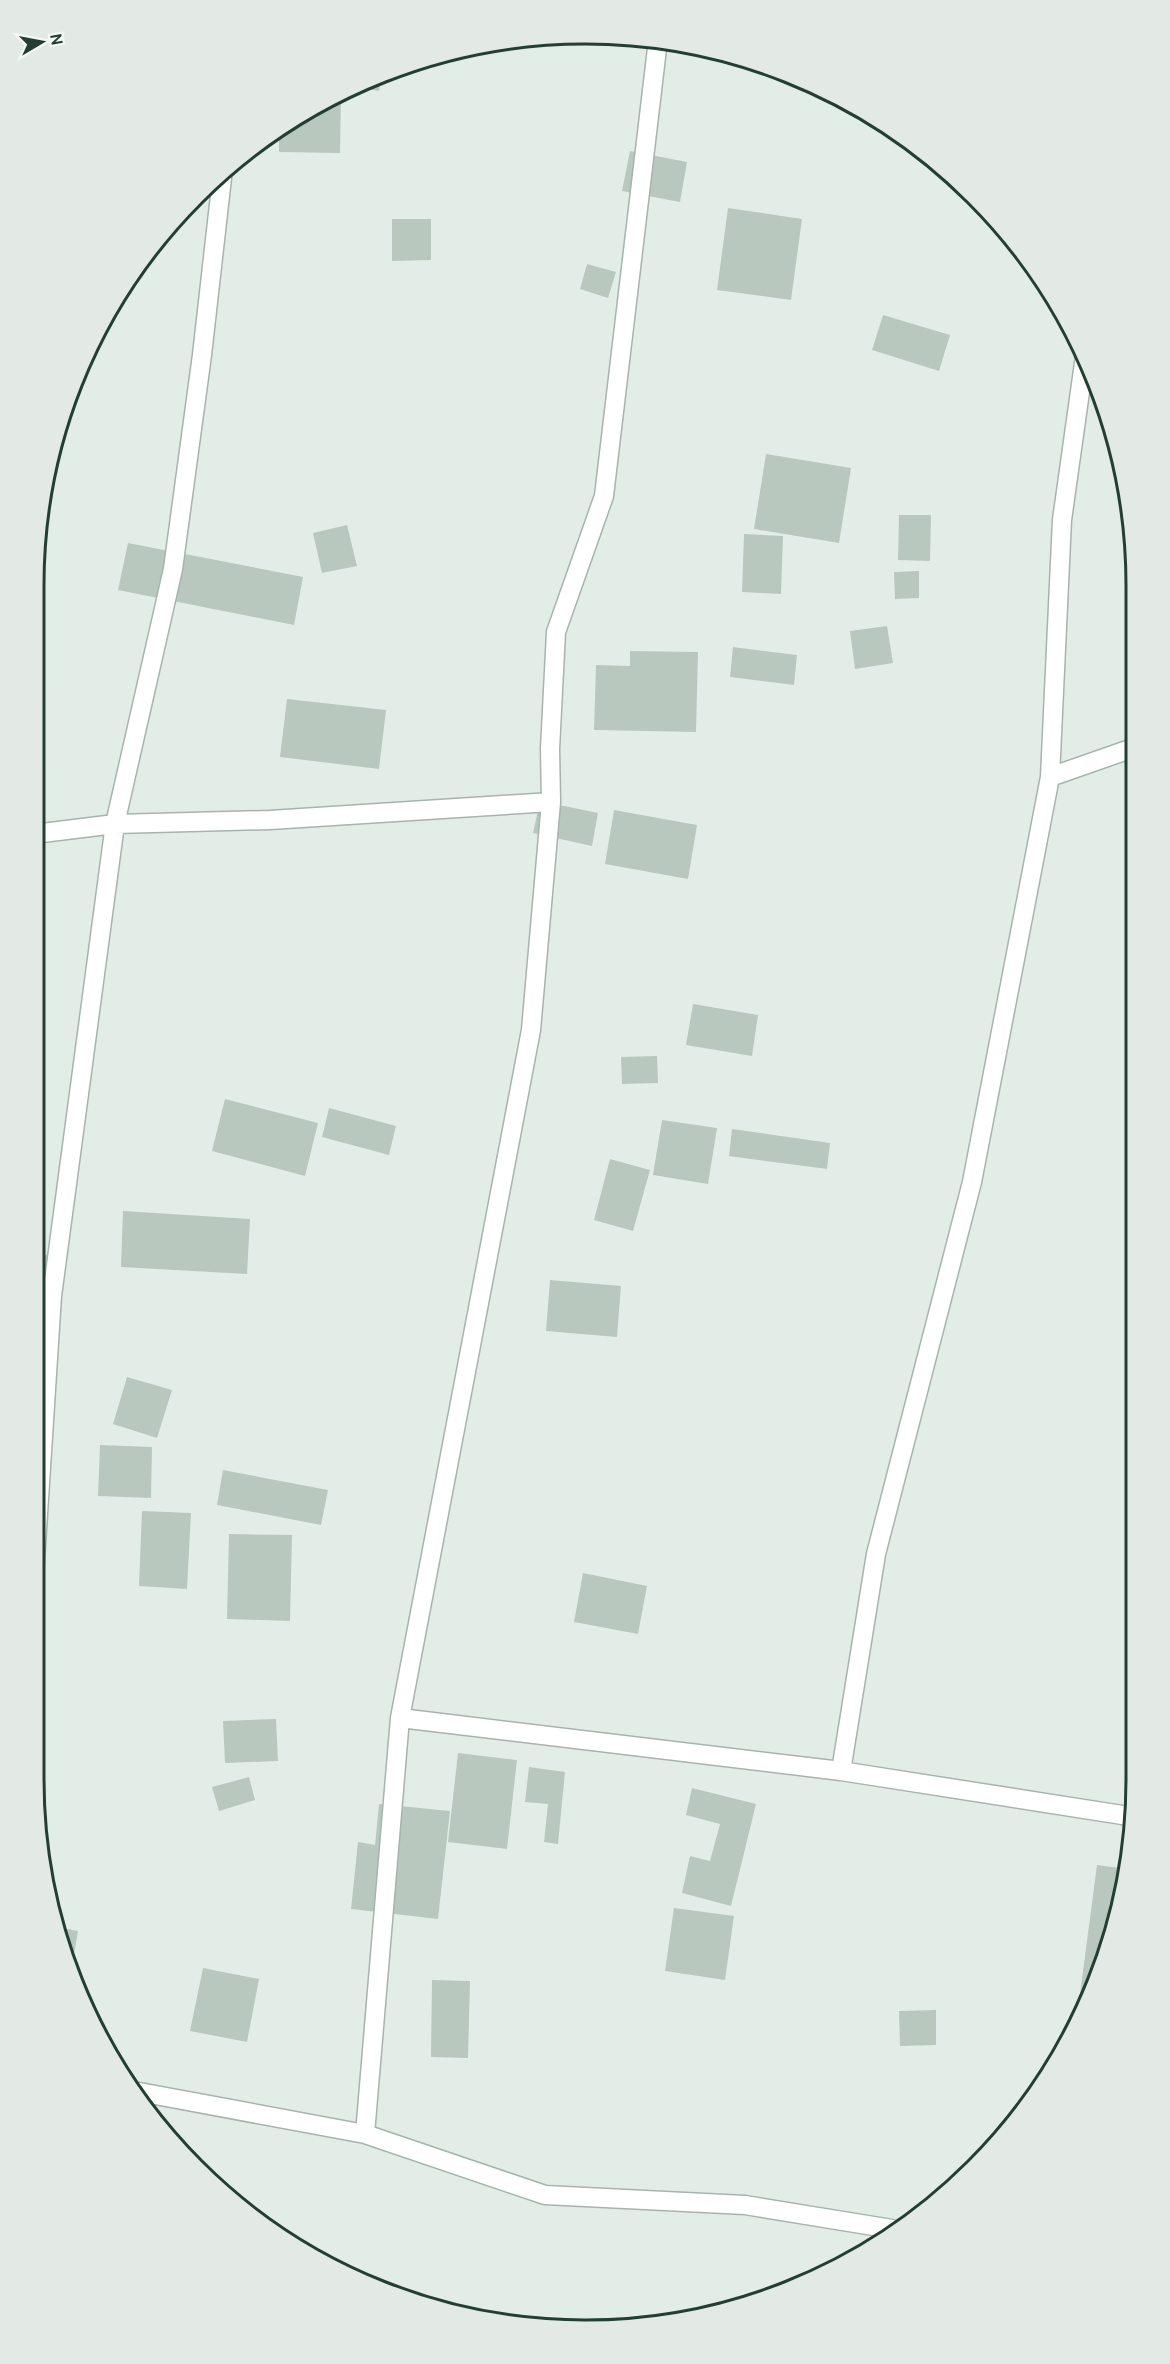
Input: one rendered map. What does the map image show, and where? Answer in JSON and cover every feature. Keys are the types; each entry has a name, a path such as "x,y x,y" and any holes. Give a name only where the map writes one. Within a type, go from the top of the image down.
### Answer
{"street":[{"path":"365,2134 400,1718 531,1030 550,802 556,632 604,496 657,48"},
{"path":"44,1421 52,1296 115,824 174,569 221,184"},
{"path":"841,1771 876,1554 972,1182 1050,777 1062,520 1083,373"},
{"path":"1050,777 1126,750"},
{"path":"44,833 115,824 270,820 550,802"},
{"path":"400,1718 841,1771 1125,1815"},
{"path":"144,2093 365,2134 546,2195 745,2205 887,2228"}],"building":[{"path":"380,84 379,91 368,89"},
{"path":"341,102 340,153 279,152 279,138"},
{"path":"630,151 687,162 680,202 622,191"},
{"path":"728,208 802,219 791,300 717,290"},
{"path":"392,219 431,219 431,260 392,261"},
{"path":"587,264 616,272 608,298 580,289"},
{"path":"883,315 950,335 939,371 872,350"},
{"path":"766,454 851,468 839,543 754,529"},
{"path":"899,515 931,515 930,561 898,560"},
{"path":"347,525 357,566 322,573 313,533"},
{"path":"744,534 783,536 781,594 742,592"},
{"path":"128,543 303,577 294,625 118,590"},
{"path":"919,571 919,598 895,599 894,572"},
{"path":"887,626 893,663 855,669 850,631"},
{"path":"733,647 797,655 794,685 730,677"},
{"path":"630,651 698,652 696,732 594,730 596,665 630,666"},
{"path":"287,699 386,710 379,769 280,757"},
{"path":"540,801 598,813 592,846 533,833"},
{"path":"614,810 697,825 688,879 605,864"},
{"path":"693,1004 758,1015 752,1056 686,1045"},
{"path":"657,1056 658,1083 622,1084 621,1057"},
{"path":"225,1099 318,1123 305,1176 212,1151"},
{"path":"329,1108 396,1126 389,1155 322,1137"},
{"path":"662,1120 717,1128 708,1184 653,1175"},
{"path":"732,1129 830,1143 827,1169 729,1156"},
{"path":"610,1159 650,1170 633,1231 594,1220"},
{"path":"123,1211 250,1219 247,1274 121,1267"},
{"path":"44,1254 64,1257 60,1287 44,1285"},
{"path":"550,1280 621,1286 617,1337 546,1331"},
{"path":"127,1377 172,1390 157,1438 113,1424"},
{"path":"100,1445 152,1447 151,1498 98,1496"},
{"path":"223,1470 328,1490 321,1525 217,1505"},
{"path":"142,1511 191,1513 187,1589 139,1586"},
{"path":"229,1534 292,1535 290,1621 227,1619"},
{"path":"583,1573 647,1586 638,1634 574,1622"},
{"path":"276,1719 278,1761 225,1763 223,1721"},
{"path":"458,1753 517,1760 507,1849 448,1842"},
{"path":"529,1767 565,1772 558,1844 544,1842 548,1804 525,1802"},
{"path":"249,1777 255,1800 219,1811 212,1787"},
{"path":"692,1788 756,1804 731,1906 682,1893 690,1856 710,1861 720,1824 686,1815"},
{"path":"379,1804 450,1811 438,1919 351,1909 358,1842 375,1845"},
{"path":"1097,1865 1119,1868 1098,1953 1080,1994"},
{"path":"674,1908 734,1916 725,1980 665,1971"},
{"path":"65,1928 78,1931 74,1957"},
{"path":"203,1968 259,1979 247,2042 190,2031"},
{"path":"432,1980 470,1981 468,2058 431,2057"},
{"path":"936,2010 936,2045 900,2046 899,2011"}]}
